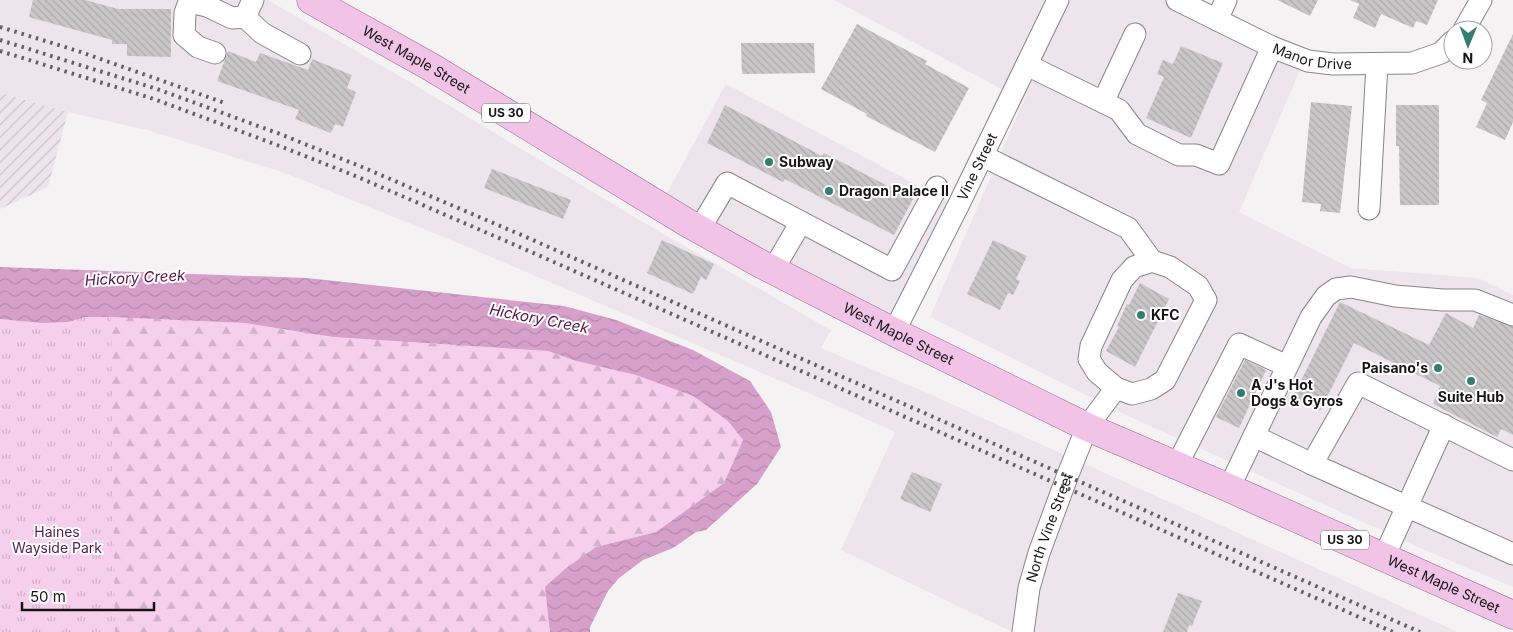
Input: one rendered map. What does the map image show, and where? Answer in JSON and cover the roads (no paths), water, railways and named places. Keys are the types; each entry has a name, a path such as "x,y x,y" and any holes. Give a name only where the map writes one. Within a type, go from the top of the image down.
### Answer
{"main road":[{"name":"West Maple Street","path":"311,0 431,67 699,230 894,332 1088,427 1513,615"}],"street":[{"name":"Vine Street","path":"894,332 1058,0"},
{"name":"Manor Drive","path":"1177,0 1272,47 1308,62 1332,64 1412,63 1443,51"},
{"path":"1217,20 1226,0"},
{"path":"1470,20 1481,0"},
{"path":"215,53 198,47 184,35 185,13 189,2 207,6 232,18 249,8 262,33 300,54"},
{"path":"1103,102 1135,34"},
{"path":"1027,65 1119,110 1137,134 1178,155 1196,155 1219,164 1272,47"},
{"path":"1369,209 1377,64"},
{"path":"982,156 1128,228 1152,262"},
{"path":"699,230 726,183 892,270 937,187"},
{"path":"774,270 801,222"},
{"path":"1152,262 1170,267 1198,286 1206,300 1165,380 1150,389 1132,394 1116,388 1098,372 1089,359 1091,346 1122,280 1134,267 1152,262"},
{"path":"1229,488 1311,317 1326,296 1336,289 1351,287 1395,296 1443,300 1475,300 1513,315"},
{"path":"1177,465 1240,344 1287,366"},
{"path":"1312,464 1358,383 1513,460"},
{"name":"North Vine Street","path":"1022,632 1038,553 1067,476 1088,427 1116,388"},
{"path":"1384,557 1444,425"},
{"path":"1254,436 1513,554"}],"water":[{"name":"Hickory Creek","path":"0,267 307,278 564,306 616,320 693,350 750,381 771,412 781,447 757,484 706,530 696,532 673,548 643,560 619,578 608,591 590,627 590,632 550,632 545,587 565,569 596,547 656,532 724,483 743,440 728,421 693,396 636,375 576,361 548,351 333,337 245,323 111,317 85,317 68,322 42,323 0,319"}],"railway":[{"path":"0,27 78,51 225,103"},
{"path":"0,40 157,89 280,134 362,167 526,237 1420,632"},
{"path":"0,51 154,99 358,177 1393,632"}],"place":[{"name":"Subway","path":"769,162"},
{"name":"Dragon Palace II","path":"829,191"},
{"name":"KFC","path":"1141,315"},
{"name":"Paisano's","path":"1438,368"},
{"name":"Suite Hub","path":"1471,381"},
{"name":"A J's Hot Dogs & Gyros","path":"1241,393"}],"park label":[{"name":"Haines Wayside Park","path":"57,540"}]}
